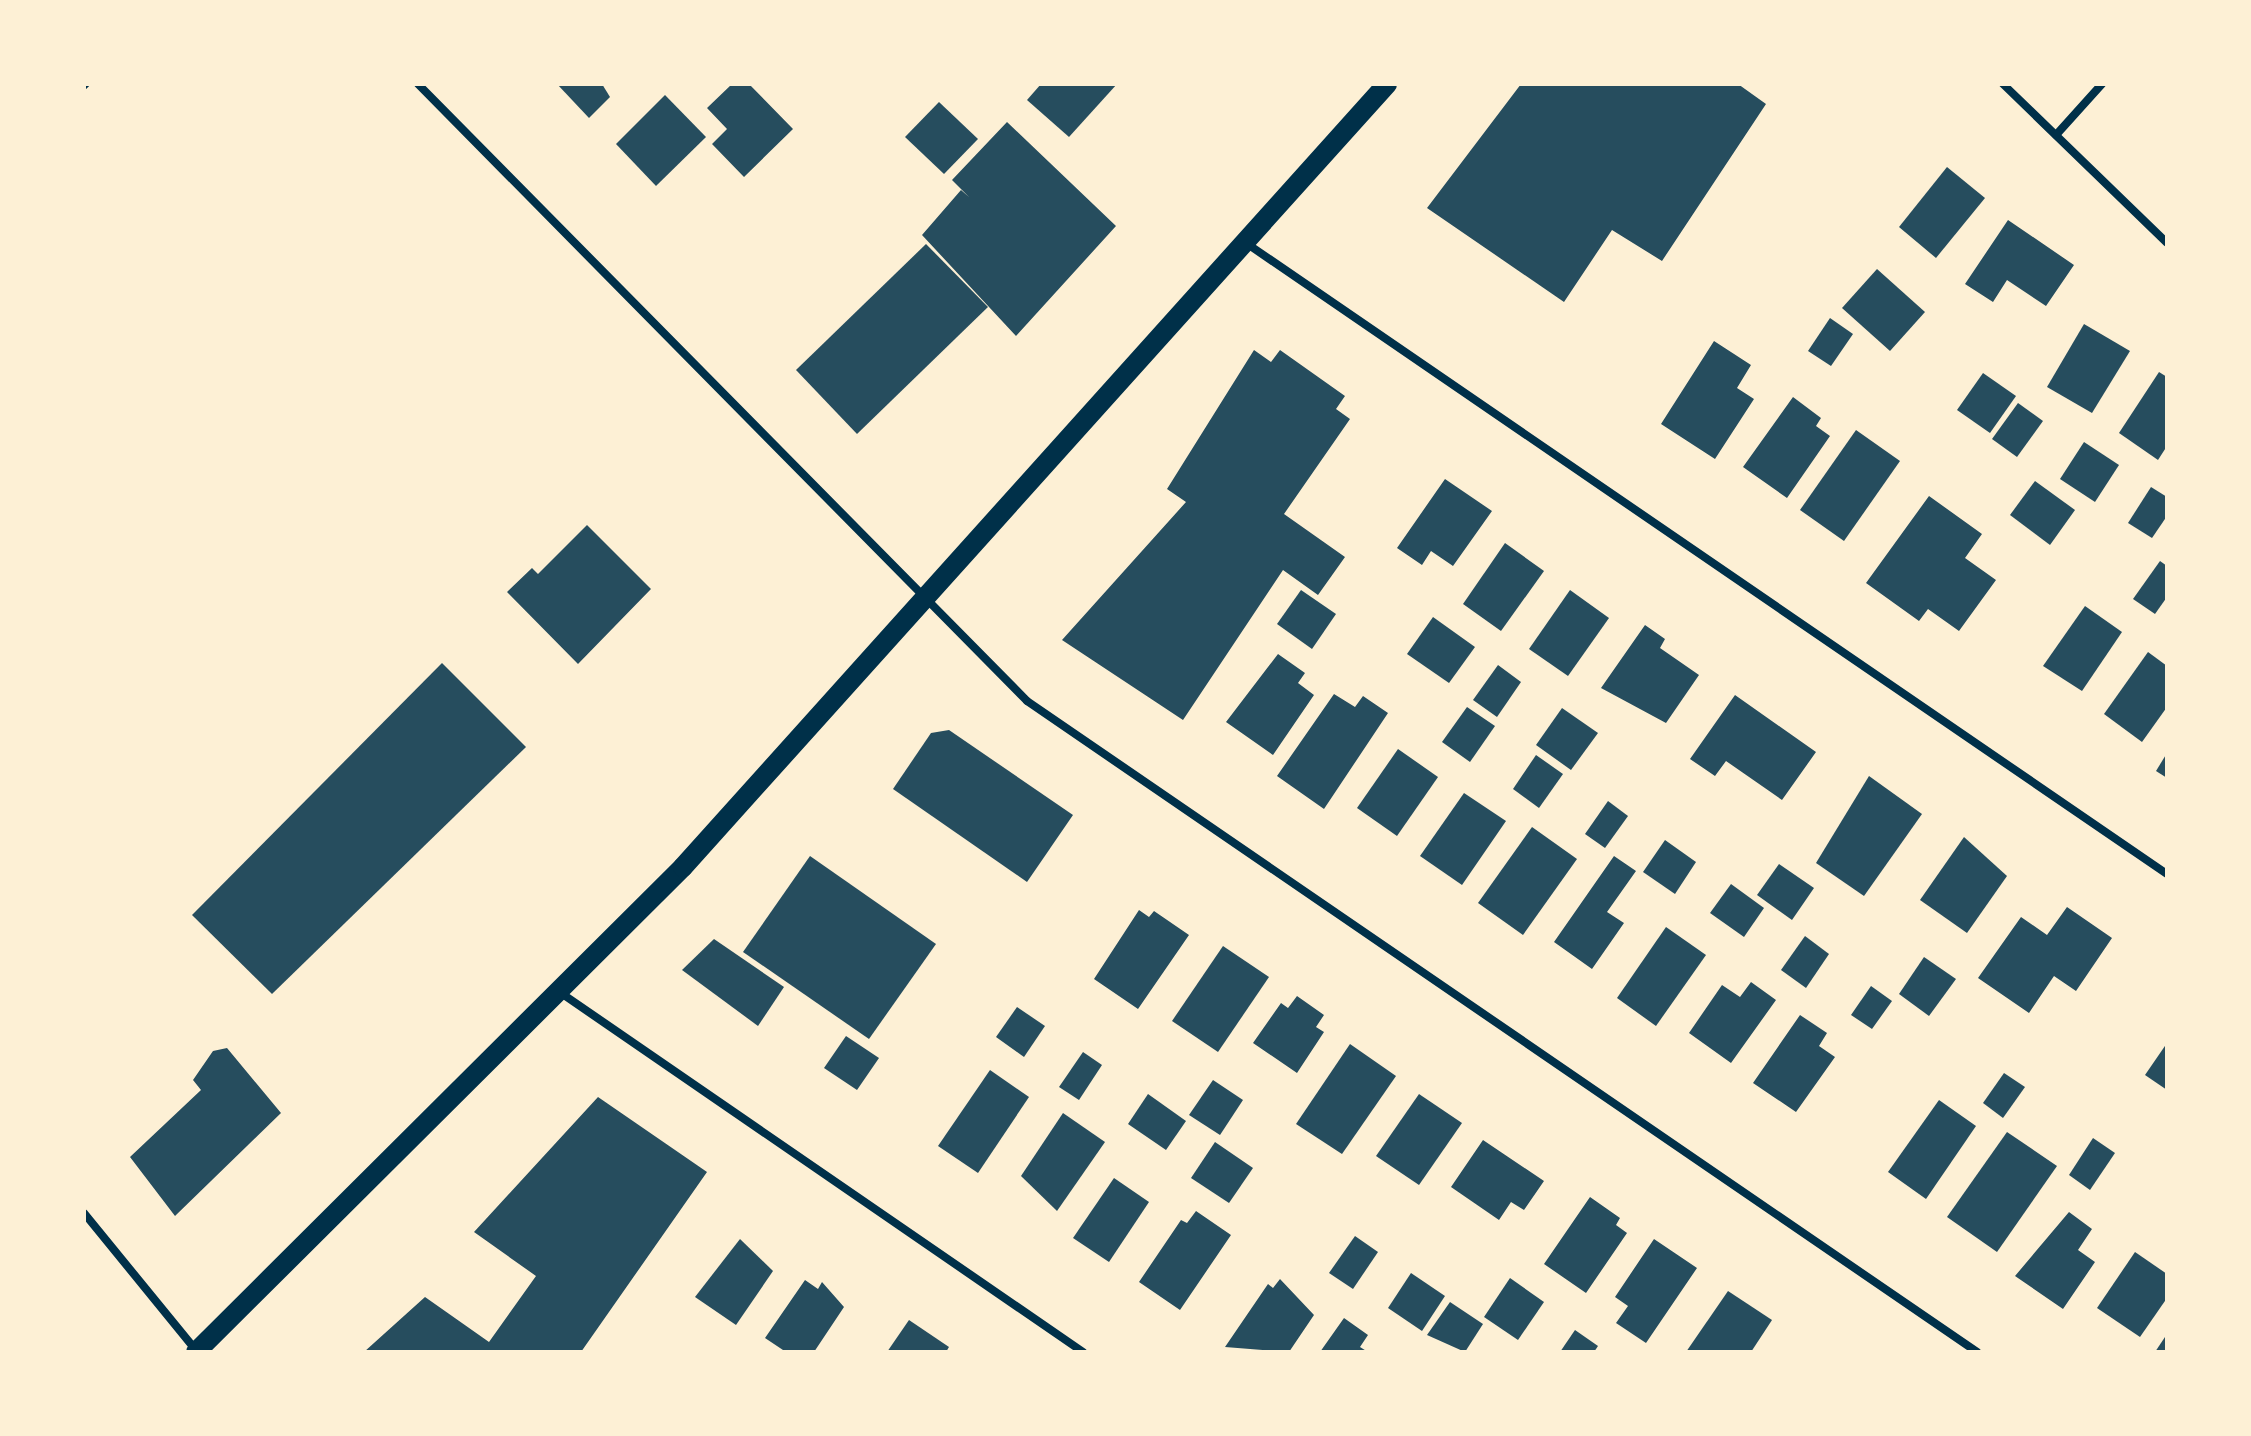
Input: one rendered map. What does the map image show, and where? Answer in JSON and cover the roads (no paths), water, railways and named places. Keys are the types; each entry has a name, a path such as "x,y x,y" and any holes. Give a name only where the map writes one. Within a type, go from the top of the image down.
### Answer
{"main road":[{"path":"197,1352 561,993 928,597 1387,84"}],"street":[{"path":"418,84 771,450 928,597 1027,701 1977,1352"},
{"path":"2003,84 2167,243"},
{"path":"2056,135 2102,84"},
{"path":"1245,242 2167,874"},
{"path":"561,993 1083,1352"},
{"path":"84,1213 197,1352"}]}
